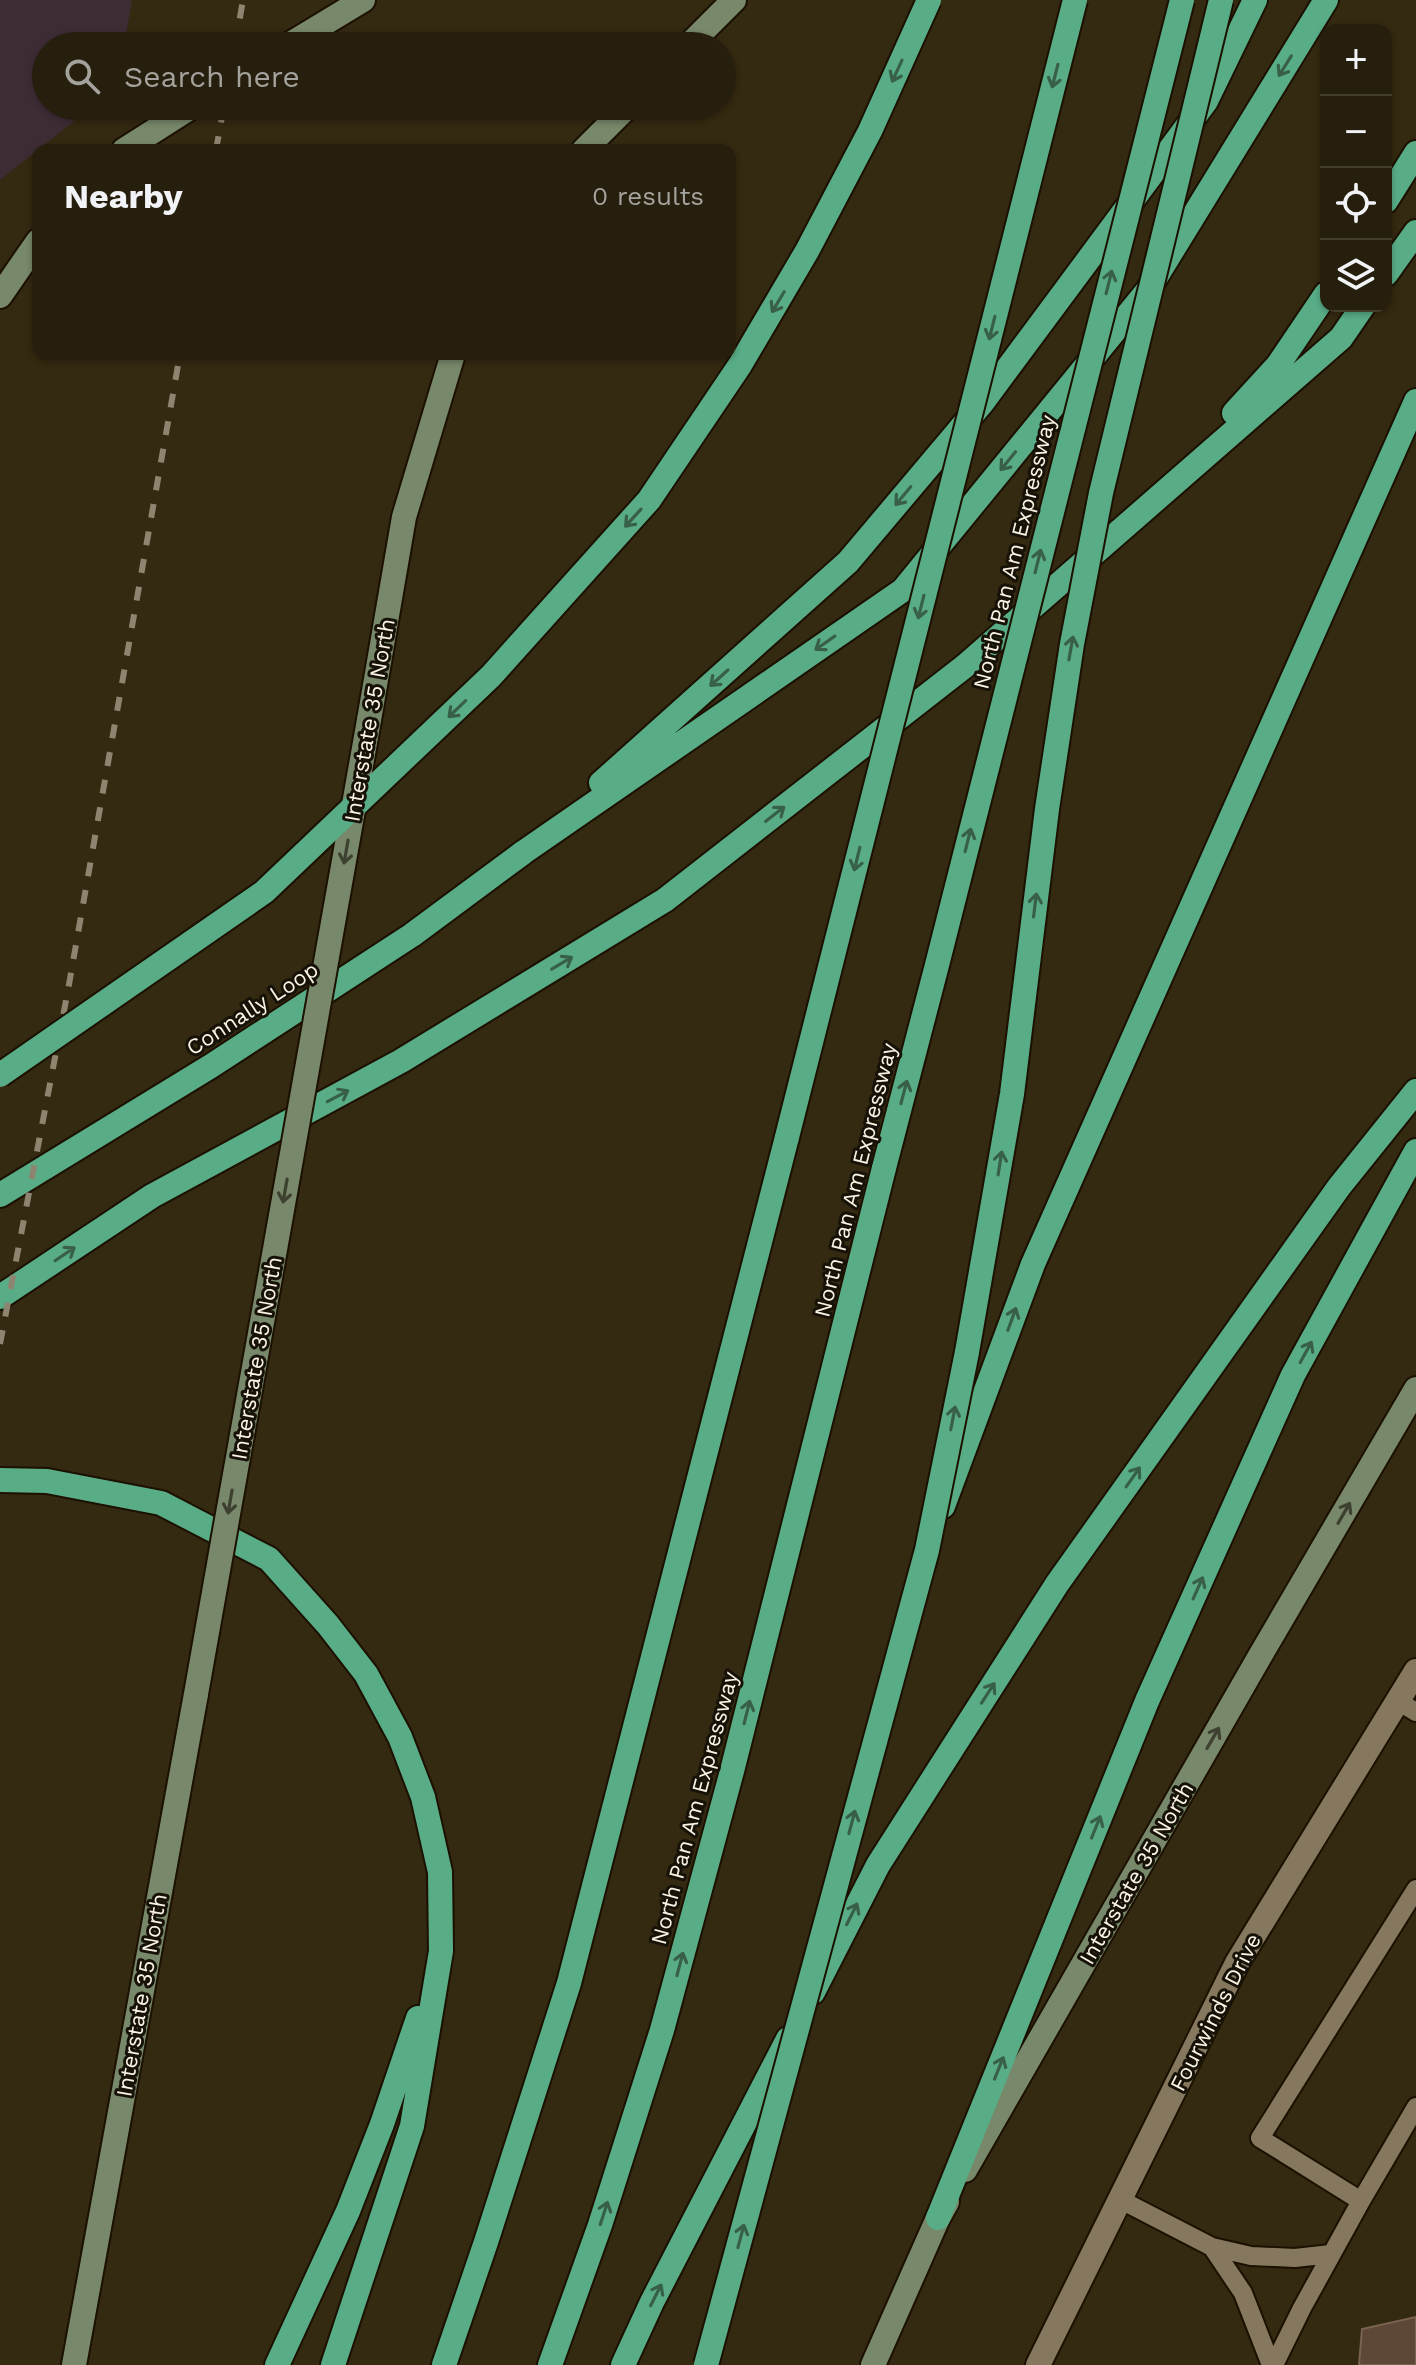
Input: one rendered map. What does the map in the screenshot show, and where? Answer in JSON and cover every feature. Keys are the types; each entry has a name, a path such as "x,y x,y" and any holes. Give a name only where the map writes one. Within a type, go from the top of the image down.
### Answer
{"highway":[{"path":"0,1075 264,892 491,676 649,500 740,365 807,251 870,131 929,0"},
{"path":"444,2365 569,1983 1075,0"},
{"name":"North Pan Am Expressway","path":"550,2365 604,2213 662,2030 785,1562 1182,0"},
{"path":"706,2365 927,1550 970,1337 1012,1094 1047,809 1072,644 1101,493 1221,0"},
{"path":"524,852 848,562 982,403 1206,101 1255,0"},
{"path":"524,852 903,590 1148,290 1326,0"},
{"path":"1392,191 1416,153"},
{"path":"1392,266 1416,232"},
{"path":"1163,492 1278,365 1320,303"},
{"path":"0,1297 152,1196 401,1061 665,900 965,666 1341,338 1359,312"},
{"path":"927,1550 1033,1264 1416,401"},
{"name":"Connally Loop","path":"0,1195 211,1066 412,935 524,852"},
{"path":"0,1183 211,1066"},
{"path":"623,2365 652,2302 878,1865 1057,1584 1339,1187 1416,1091"},
{"path":"938,2218 1147,1701 1286,1389 1416,1151"},
{"path":"0,1480 47,1481 161,1503 269,1559 328,1625 366,1674 400,1737 423,1797 440,1872 441,1951 412,2126 333,2365"},
{"path":"277,2365 348,2211 382,2124 441,1951"}],"main road":[{"path":"310,32 363,0"},
{"path":"702,32 734,0"},
{"path":"133,144 171,120"},
{"path":"590,144 614,120"},
{"path":"0,296 32,250"},
{"name":"Interstate 35 North","path":"74,2365 404,517 451,360"},
{"name":"Interstate 35 North","path":"873,2365 938,2218 1416,1389"}],"street":[{"name":"Fourwinds Drive","path":"1038,2365 1237,1963 1407,1706 1416,1671"}],"lane":[{"path":"1361,2201 1260,2138 1416,1889"},
{"path":"1272,2365 1331,2254 1416,2107"},
{"path":"1121,2200 1212,2247 1251,2256 1295,2258 1331,2254"},
{"path":"1212,2247 1243,2293 1272,2365"}],"shaded area":[{"path":"0,0 132,0 126,32 32,32 32,120 75,120 45,144 32,144 32,155 0,180"}],"building":[{"path":"1416,2317 1416,2365 1359,2365 1362,2329"}],"railway":[{"path":"237,32 243,0"},
{"path":"217,144 221,120"},
{"path":"0,1344 68,990 179,360"}]}
